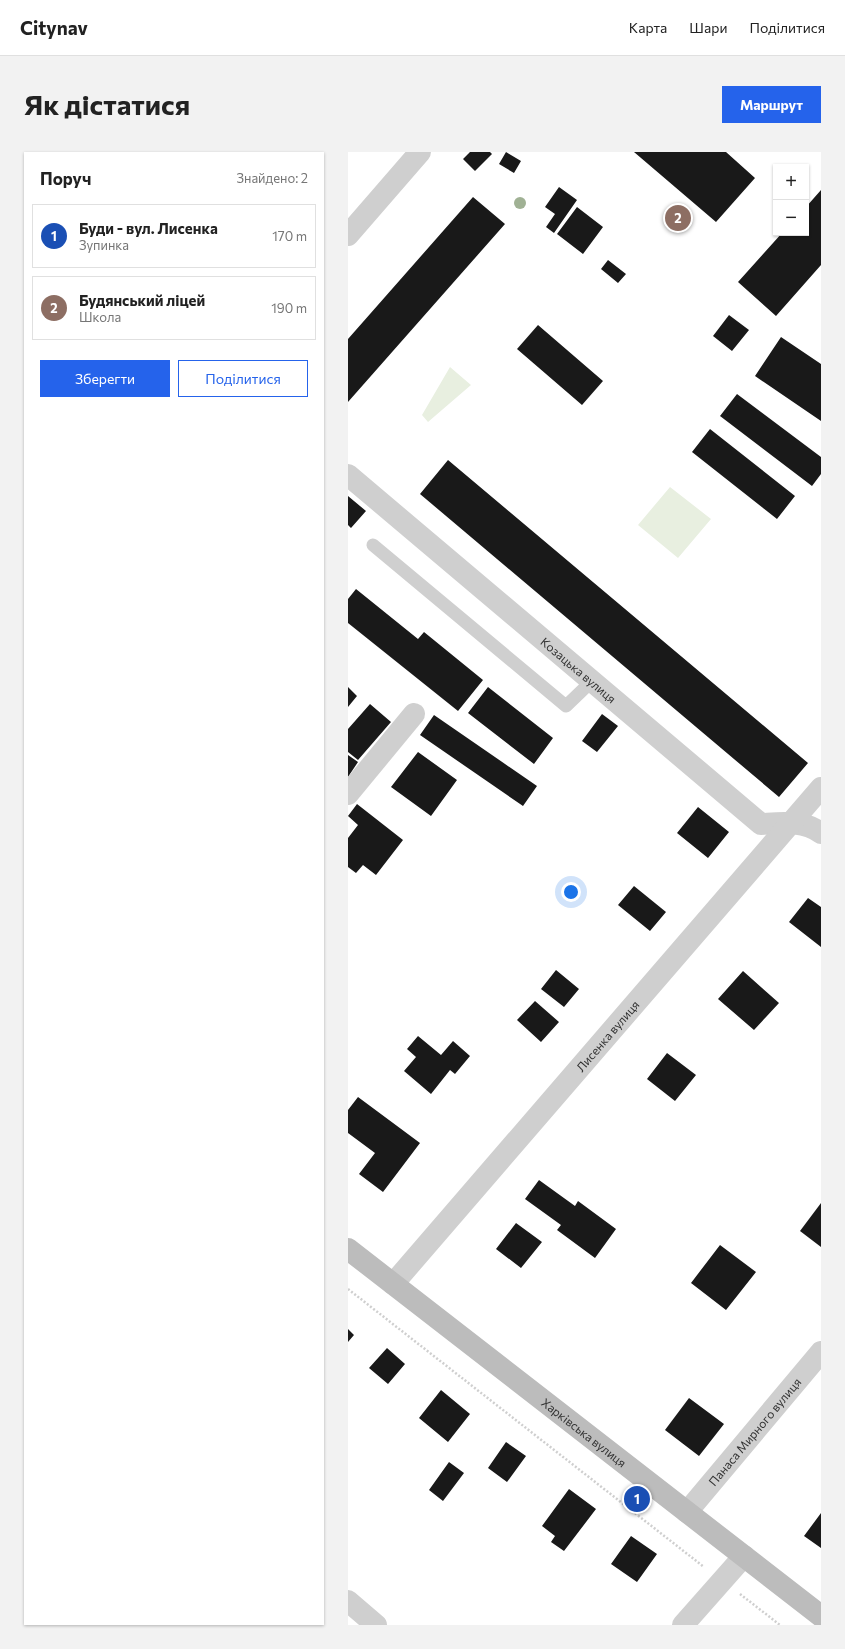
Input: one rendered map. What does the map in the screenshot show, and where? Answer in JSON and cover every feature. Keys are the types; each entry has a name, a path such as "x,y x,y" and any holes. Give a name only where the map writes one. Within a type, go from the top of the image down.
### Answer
{"street":[{"path":"348,235 420,152"},
{"name":"Козацька вулиця","path":"348,476 761,824 790,822 815,828 821,833"},
{"path":"348,794 414,714"},
{"name":"Лисенка вулиця","path":"393,1284 790,822 821,788"},
{"name":"Харківська вулиця","path":"348,1249 821,1616"},
{"name":"Панаса Мирного вулиця","path":"687,1512 821,1352"},
{"path":"683,1625 744,1556"},
{"path":"348,1601 376,1625"}],"lane":[{"path":"373,546 566,706 592,681"}],"path":[{"path":"348,1289 780,1625"}],"green space":[{"path":"450,367 471,385 428,422 422,415"},
{"path":"670,487 711,519 678,558 638,525"}],"building":[{"path":"470,152 490,152 492,154 475,171 463,159"},
{"path":"506,152 521,161 514,173 499,164"},
{"path":"634,152 726,152 755,178 716,222"},
{"path":"559,187 577,200 554,233 546,227 555,214 545,207"},
{"path":"821,190 821,265 776,316 738,282 779,236 809,236 809,204"},
{"path":"473,197 505,224 348,402 348,339"},
{"path":"577,207 603,227 583,254 557,234"},
{"path":"608,260 626,274 618,283 601,269"},
{"path":"729,315 749,330 732,351 713,336"},
{"path":"538,325 603,381 582,405 517,349"},
{"path":"781,337 821,364 821,421 755,376"},
{"path":"737,394 821,457 821,474 812,486 720,416"},
{"path":"710,429 795,496 777,519 692,452"},
{"path":"448,460 808,763 779,797 420,494"},
{"path":"348,496 366,511 351,528 348,525"},
{"path":"356,589 418,639 424,632 483,680 458,711 348,623 348,599"},
{"path":"348,687 357,696 348,707"},
{"path":"488,687 553,738 534,764 468,713"},
{"path":"370,704 391,722 358,760 348,752 348,729"},
{"path":"602,714 618,726 597,752 582,741"},
{"path":"434,715 537,786 523,806 420,735"},
{"path":"418,752 457,780 431,816 391,787"},
{"path":"348,755 358,762 348,777"},
{"path":"357,804 403,840 376,875 363,865 356,873 348,867 348,838 358,825 348,816"},
{"path":"698,807 729,832 708,858 677,833"},
{"path":"634,886 666,912 650,931 618,905"},
{"path":"808,898 821,907 821,947 789,922"},
{"path":"556,970 579,989 564,1007 541,989"},
{"path":"743,971 779,1003 754,1030 718,999"},
{"path":"535,1001 559,1022 541,1042 517,1020"},
{"path":"418,1036 441,1055 453,1041 470,1056 455,1074 450,1070 431,1094 404,1071 416,1057 407,1049"},
{"path":"667,1053 696,1075 675,1101 647,1079"},
{"path":"358,1097 420,1143 383,1192 359,1174 375,1153 348,1133 348,1110"},
{"path":"539,1180 575,1206 578,1201 616,1229 595,1258 557,1230 561,1225 525,1199"},
{"path":"821,1203 821,1247 800,1231"},
{"path":"516,1223 542,1242 521,1268 496,1249"},
{"path":"720,1245 756,1272 726,1310 691,1283"},
{"path":"348,1329 354,1335 348,1342"},
{"path":"387,1348 405,1364 388,1384 369,1368"},
{"path":"441,1390 470,1414 448,1442 419,1418"},
{"path":"689,1398 724,1424 699,1456 665,1430"},
{"path":"506,1442 526,1456 507,1482 488,1468"},
{"path":"449,1462 464,1473 443,1501 429,1490"},
{"path":"569,1489 596,1509 564,1551 551,1542 555,1536 542,1526"},
{"path":"821,1513 821,1548 804,1536"},
{"path":"631,1536 657,1554 637,1582 611,1564"}],"place":[{"name":"Будянський ліцей","path":"678,218"},
{"name":"Буди - вул. Лисенка","path":"637,1499"}]}
